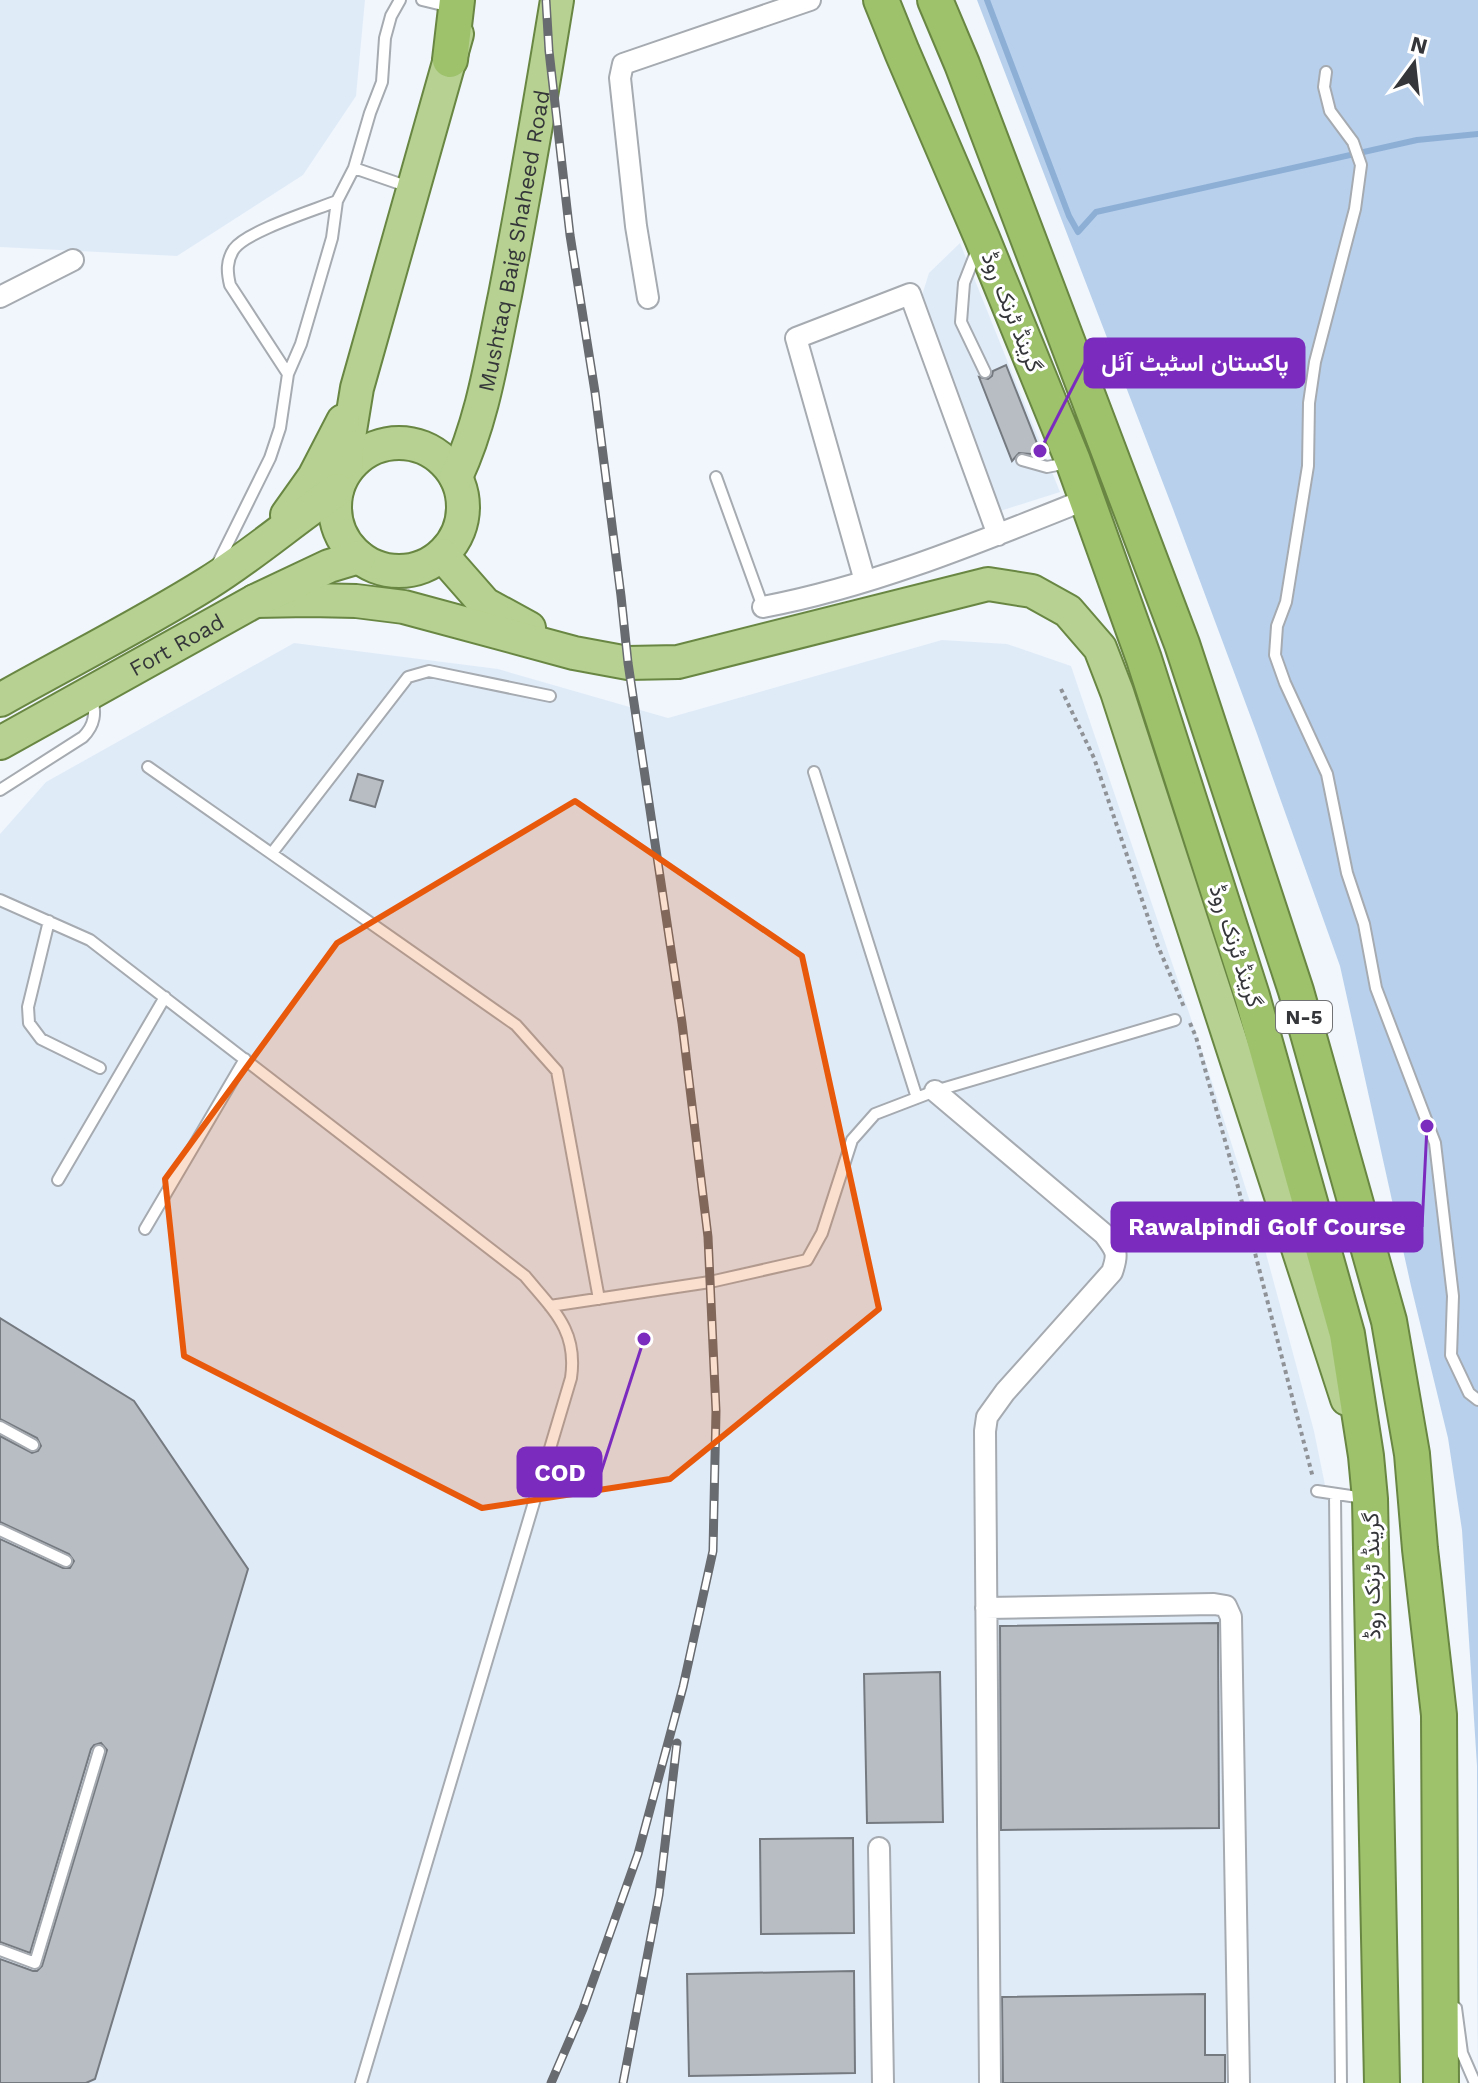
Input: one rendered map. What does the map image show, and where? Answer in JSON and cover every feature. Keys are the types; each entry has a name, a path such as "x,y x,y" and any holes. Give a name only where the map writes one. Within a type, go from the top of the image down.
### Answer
{"highway":[{"name":"گرینڈ ٹرنک روڈ","path":"881,0 1073,461 1144,659 1252,996 1347,1334 1370,1499 1382,2083"},
{"name":"گرینڈ ٹرنک روڈ","path":"935,0 1182,644 1296,991 1389,1321 1412,1454 1439,1715 1441,2083"},
{"path":"950,0 962,64"},
{"path":"450,60 460,3"},
{"path":"933,121 976,101"}],"main road":[{"name":"Mushtaq Baig Shaheed Road","path":"456,477 482,410 557,0"},
{"path":"341,480 361,455 381,445 403,443 424,448 442,460 456,477 462,493 460,527 453,542 442,555 427,565 392,571 374,566 346,544 338,527 335,509 357,388 450,60"},
{"path":"253,554 286,517 314,477 338,433 357,388"},
{"name":"Fort Road","path":"0,700 207,584 253,554 341,480"},
{"path":"442,555 485,604 574,653"},
{"name":"Fort Road","path":"0,743 255,601 329,566 359,557"},
{"path":"255,601 340,601 404,607 574,653 628,663 678,662 988,584 1032,591 1068,611 1100,648 1117,692 1366,1456"}],"street":[{"path":"648,298 636,226 620,78 623,64 810,0"},
{"path":"0,297 73,260"},
{"path":"865,581 796,338 910,294 998,535"},
{"path":"763,607 865,581 998,535 1087,499"},
{"path":"926,1094 1104,1234 1116,1250 1117,1257 1112,1272 1005,1392 987,1417 990,2083"},
{"path":"986,1608 1226,1606 1231,1617 1239,2083"},
{"path":"879,1848 883,2083"}],"lane":[{"path":"207,584 270,458 280,428 288,374 301,344 332,238 337,201 354,168 382,82 383,51 389,22 400,0"},
{"path":"422,0 460,3"},
{"path":"1326,72 1324,87 1330,111 1353,142 1361,165 1355,209 1315,362 1309,403 1308,466 1286,602 1277,626 1275,655 1327,774 1347,873 1364,924 1376,988 1435,1143 1453,1296 1451,1355 1469,1393 1478,1400"},
{"path":"354,168 414,189"},
{"path":"288,374 230,285 228,262 232,251 245,239 337,201"},
{"path":"982,238 964,283 961,322 985,372"},
{"path":"1022,460 1047,467 1073,461"},
{"path":"716,477 763,607"},
{"path":"272,853 408,677 429,671 550,696"},
{"path":"0,790 89,732 94,721 91,692"},
{"path":"148,767 516,1025 557,1071 599,1299"},
{"path":"814,772 926,1094"},
{"path":"0,900 90,940 165,997 525,1276 568,1334 572,1352 571,1378 361,2083"},
{"path":"49,921 28,1007 29,1023 41,1039 100,1068"},
{"path":"58,1180 165,997"},
{"path":"550,1306 710,1282 807,1260 822,1233 852,1140 875,1114 926,1094 1175,1020"},
{"path":"145,1229 245,1059"},
{"path":"0,1427 33,1445"},
{"path":"1317,1491 1370,1499"},
{"path":"1335,1495 1341,2083"},
{"path":"0,1530 66,1561"},
{"path":"0,1950 35,1963 99,1751"},
{"path":"1441,1883 1452,1976"},
{"path":"1454,1991 1462,2053 1475,2083"}],"path":[{"path":"1061,689 1094,758 1157,944 1196,1037 1317,1491"}],"highlighted area":[{"path":"575,801 802,956 879,1309 670,1479 482,1508 184,1356 165,1179 337,943"}],"shaded area":[{"path":"0,0 365,0 356,96 303,175 177,256 0,247"},
{"path":"977,0 1478,0 1478,2083 1477,1766 1462,1530 1448,1438 1340,966 1173,509"},
{"path":"960,243 1060,492 997,512 918,308 929,273"},
{"path":"942,640 1007,644 1071,666 1203,1054 1264,1246 1314,1431 1335,1534 1340,2083 0,2083 0,834 46,782 294,643 498,669 668,718"}],"building":[{"path":"1006,365 1040,451 1019,453 1012,461 979,377 988,379 993,371"},
{"path":"358,774 383,781 375,807 350,800"},
{"path":"0,1318 134,1401 248,1569 95,2079 86,2083 0,2083 0,1959 33,1971 42,1966 107,1750 101,1743 91,1749 30,1953 0,1942 0,1539 63,1568 70,1568 74,1561 69,1554 0,1522 0,1436 32,1453 41,1446 37,1438 0,1419"},
{"path":"1218,1623 1219,1828 1001,1830 1000,1626"},
{"path":"940,1672 943,1822 867,1823 864,1674"},
{"path":"853,1838 854,1933 761,1934 760,1839"},
{"path":"854,1971 855,2073 689,2076 687,1974"},
{"path":"1205,1994 1205,2055 1225,2055 1225,2083 1003,2083 1002,1997"}],"waterway":[{"path":"987,0 1069,216 1078,232 1096,212 1417,140 1478,134"}],"railway":[{"path":"546,0 570,235 595,392 628,663 682,1023 708,1237 716,1411 713,1551 683,1687 638,1854 583,2009 551,2083"},
{"path":"623,2083 659,1895 677,1743"}],"place":[{"name":"پاکستان اسٹیٹ آئل","path":"1040,451"},
{"name":"Rawalpindi Golf Course","path":"1427,1126"},
{"name":"COD","path":"644,1339"}]}
